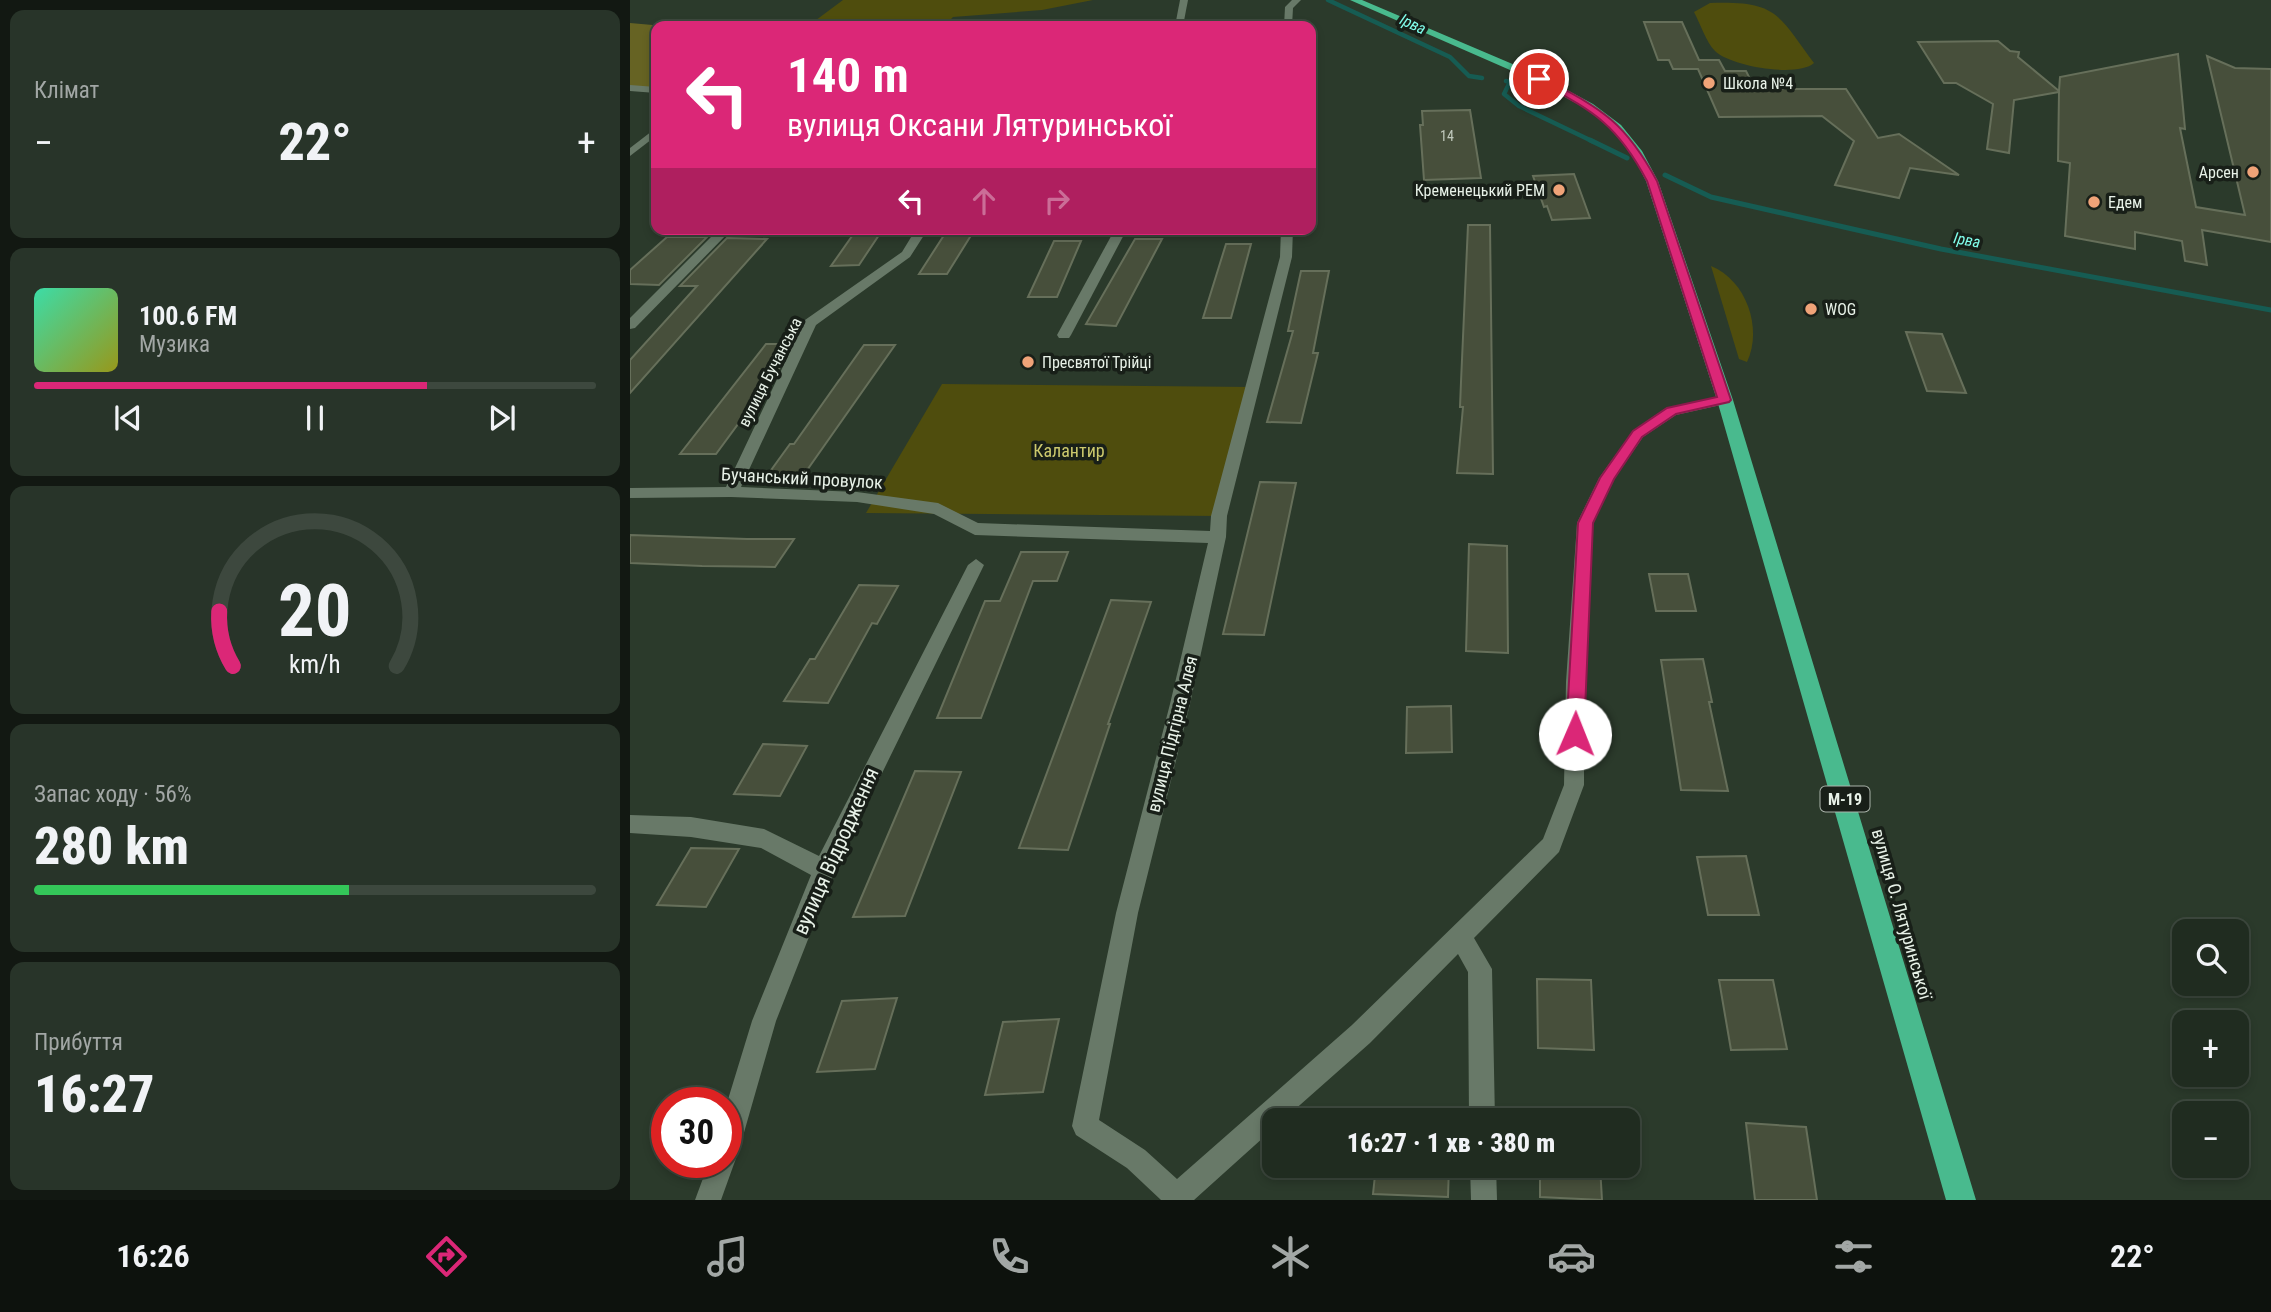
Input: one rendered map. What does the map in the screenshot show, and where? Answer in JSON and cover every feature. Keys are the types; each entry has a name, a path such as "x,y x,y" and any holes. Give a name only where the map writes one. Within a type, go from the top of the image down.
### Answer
{"highway":[{"name":"М-19","path":"1354,0 1539,79 1589,106 1617,127 1636,151 1652,181 1724,400"},
{"name":"вулиця О. Лятуринської","path":"1724,400 1876,905 1961,1200"}],"street":[{"path":"1180,21 1184,0"},
{"path":"1288,21 1289,7 1297,0"},
{"path":"630,88 651,90"},
{"path":"630,153 651,135"},
{"path":"630,325 720,235"},
{"name":"вулиця Бучанська","path":"731,492 810,323 906,254 918,235"},
{"path":"1064,335 1118,235"},
{"name":"вулиця Підгірна Алея","path":"1176,1199 1136,1159 1085,1126 1127,913 1180,704 1218,537 1219,516 1286,257 1287,235"},
{"path":"1176,1199 1361,1034 1552,845 1574,785 1575,682 1586,523 1607,478 1637,434 1671,411 1724,400"},
{"name":"Бучанський провулок","path":"630,493 731,492 857,497 938,509 975,529 1218,537"},
{"name":"вулиця Відродження","path":"742,1096 764,1021 824,870 976,565"},
{"path":"630,824 691,827 764,839 824,870"},
{"path":"1459,935 1480,969 1482,1108"},
{"path":"708,1200 716,1178"},
{"path":"1483,1178 1484,1200"}],"green space":[{"path":"843,0 1093,0 1042,10 953,17 949,21 815,21"},
{"path":"1710,3 1749,4 1773,13 1792,32 1814,63 1793,70 1779,70 1748,65 1723,56 1709,43 1694,12"},
{"path":"1711,266 1734,282 1748,306 1753,335 1747,362 1739,359"},
{"name":"Калантир","path":"942,384 1251,387 1219,516 866,513"}],"shaded area":[{"path":"630,23 651,25 651,87 630,89"}],"building":[{"path":"1644,22 1682,22 1699,60 1719,60 1725,71 1746,71 1755,89 1846,89 1878,138 1899,134 1959,175 1910,168 1899,198 1835,185 1854,141 1822,116 1719,117 1698,69 1673,69 1669,60 1658,60"},
{"path":"1998,41 2010,51 2019,52 2018,57 2059,91 2060,77 2178,54 2185,129 2180,128 2196,207 2245,215 2207,56 2235,68 2271,69 2271,242 2202,230 2207,265 2185,261 2182,241 2135,232 2135,249 2065,236 2070,163 2058,161 2059,92 2014,100 2009,153 1987,149 1993,104 1956,83 1944,83 1918,42"},
{"path":"1470,110 1481,178 1424,180 1420,125 1423,125 1422,111"},
{"name":"Кременецький РЕМ","path":"1574,174 1590,218 1552,220 1547,206 1544,207 1533,176"},
{"path":"1468,225 1490,225 1493,474 1457,473 1463,407 1460,407"},
{"path":"853,235 879,235 859,265 831,266"},
{"path":"944,235 971,235 947,274 919,274"},
{"path":"667,237 707,237 659,285 630,284 630,270"},
{"path":"727,238 767,239 630,393 630,360 697,286 680,286"},
{"path":"1135,239 1162,239 1116,326 1086,324"},
{"path":"1054,241 1081,241 1057,297 1028,297"},
{"path":"1226,244 1251,244 1231,318 1203,318"},
{"path":"1301,271 1329,271 1313,353 1318,353 1301,423 1267,422 1293,331 1288,331"},
{"path":"1906,332 1942,334 1966,393 1927,391"},
{"path":"766,344 791,344 780,367 716,454 680,454"},
{"path":"864,345 895,345 805,473 769,473 790,444 794,444"},
{"path":"1260,482 1296,483 1264,635 1223,634"},
{"path":"630,535 794,539 775,567 702,566 630,563"},
{"path":"1469,544 1507,546 1508,653 1466,651"},
{"path":"1021,552 1068,552 1057,581 1033,581 981,718 937,718 985,601 1000,601"},
{"path":"1649,574 1688,574 1696,611 1656,611"},
{"path":"859,585 898,586 877,624 872,623 828,703 784,701 810,659 815,659"},
{"path":"1111,600 1151,602 1068,850 1019,848"},
{"path":"1703,659 1712,702 1709,702 1728,791 1681,790 1661,660"},
{"path":"1451,706 1452,752 1406,753 1407,707"},
{"path":"763,744 807,746 780,796 734,794"},
{"path":"915,771 961,772 905,916 853,917"},
{"path":"691,848 739,849 706,907 657,905"},
{"path":"1746,856 1759,915 1708,915 1697,857"},
{"path":"1537,979 1591,980 1594,1050 1538,1048"},
{"path":"1719,980 1773,980 1787,1049 1731,1050"},
{"path":"897,998 875,1069 817,1072 842,1001"},
{"path":"1059,1019 1043,1092 985,1095 1003,1022"},
{"path":"1746,1123 1806,1127 1817,1200 1755,1200"},
{"path":"1375,1178 1449,1178 1448,1197 1373,1194"},
{"path":"1540,1178 1601,1178 1602,1200 1540,1197"}],"waterway":[{"name":"Ірва","path":"1328,0 1450,57 1469,76 1482,78"},
{"name":"Ірва","path":"1506,81 1510,82 1504,94 1519,106 1594,142"},
{"name":"Ірва","path":"1590,140 1627,158"},
{"name":"Ірва","path":"1665,175 1711,197 1941,249 2271,310"}],"place":[{"name":"Школа №4","path":"1709,83"},
{"name":"Арсен","path":"2253,172"},
{"name":"Кременецький РЕМ","path":"1559,190"},
{"name":"Едем","path":"2094,202"},
{"name":"WOG","path":"1811,309"},
{"name":"Пресвятої Трійці","path":"1028,362"}],"route":[{"path":"1539,79 1589,106 1617,127 1636,151 1652,181 1724,400 1671,411 1637,434 1607,478 1586,523 1575,682 1575,734"}]}
